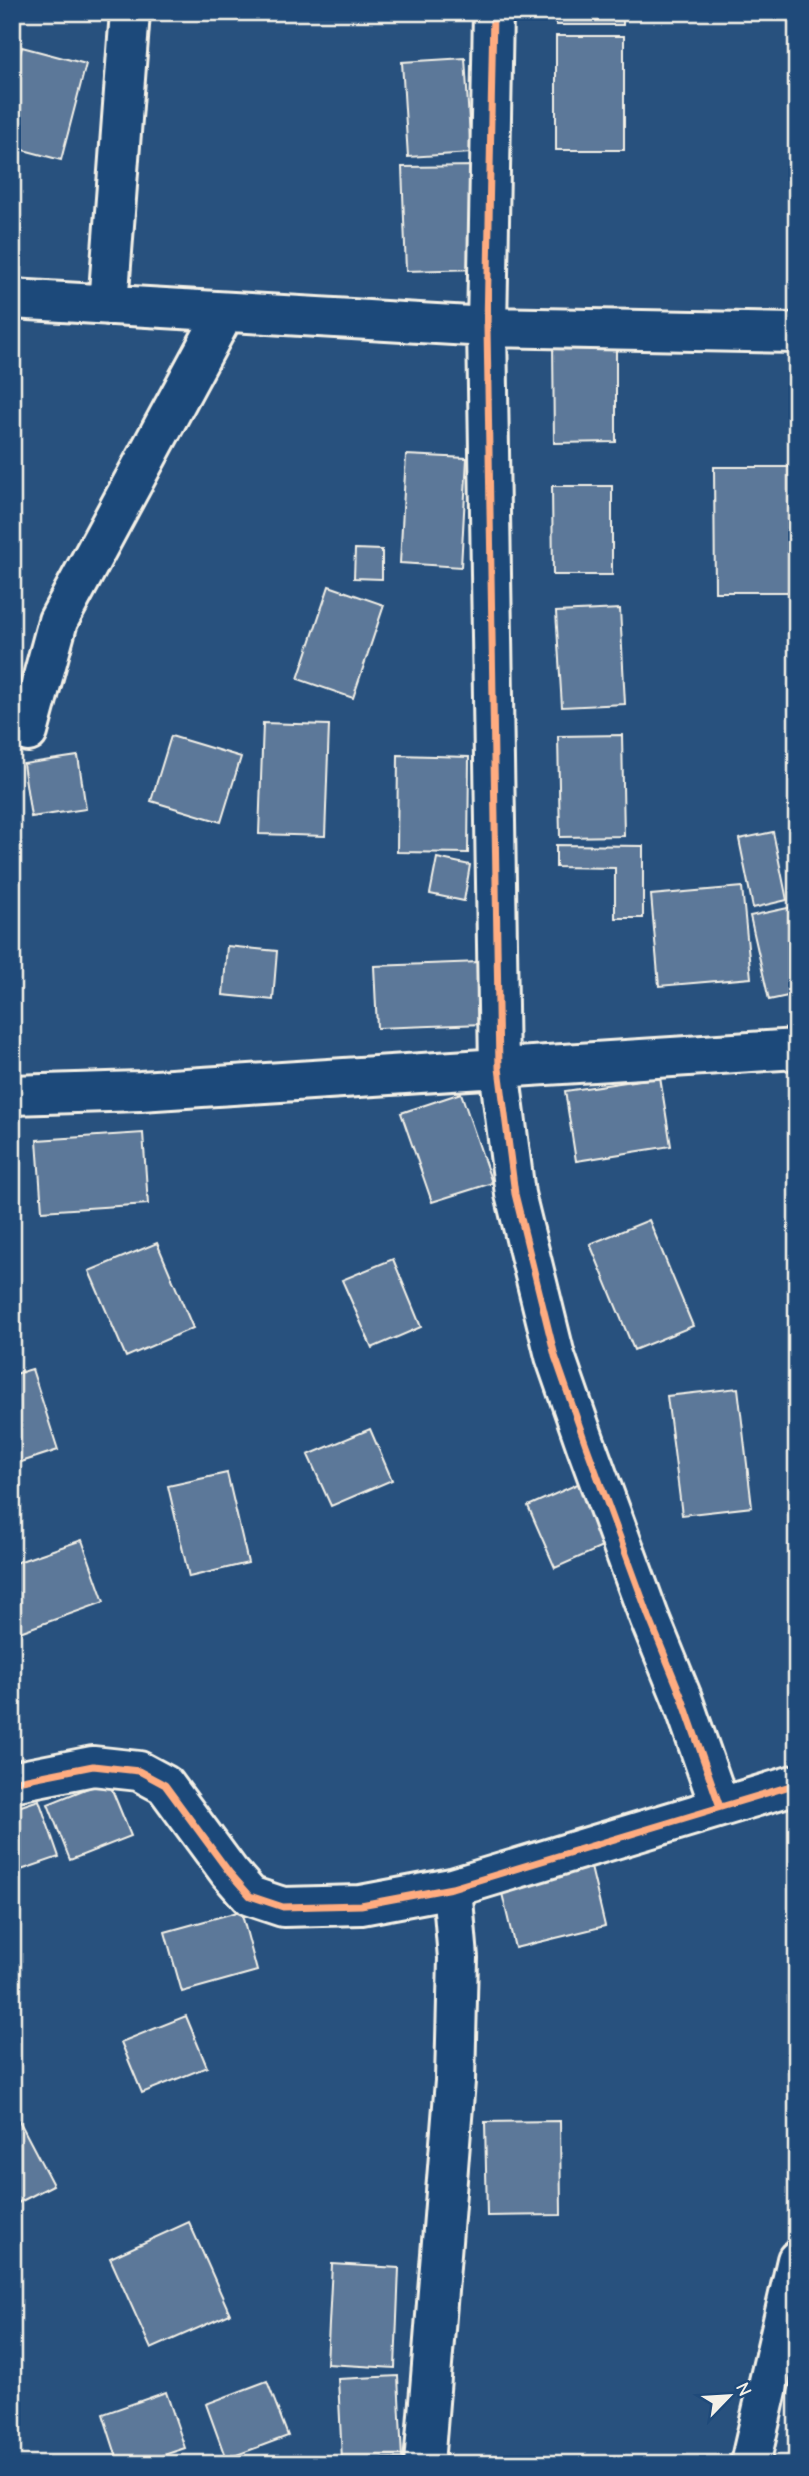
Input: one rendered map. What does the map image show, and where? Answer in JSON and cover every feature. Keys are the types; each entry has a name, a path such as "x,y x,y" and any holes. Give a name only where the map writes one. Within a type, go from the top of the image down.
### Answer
{"street":[{"path":"108,305 130,12"},
{"path":"493,12 487,327 499,1068 515,1194 555,1356 720,1807"},
{"path":"12,299 487,327 797,333"},
{"path":"27,732 58,621 225,312"},
{"path":"12,1095 140,1091 797,1049"},
{"path":"12,1782 93,1766 139,1771 165,1784 250,1896 283,1907 361,1905 452,1888 797,1784"},
{"path":"424,2464 455,2081 458,1958 452,1888"},
{"path":"750,2464 797,2260"}],"building":[{"path":"556,12 623,12 623,25 556,25"},
{"path":"556,36 624,36 624,150 556,150"},
{"path":"22,47 86,64 61,160 12,147 12,84"},
{"path":"465,58 471,153 408,157 402,62"},
{"path":"477,166 480,269 406,271 402,167"},
{"path":"553,343 616,343 616,442 554,443"},
{"path":"406,455 467,458 461,567 400,563"},
{"path":"714,467 797,467 797,592 715,592"},
{"path":"552,486 612,486 612,575 553,575"},
{"path":"355,549 382,550 382,579 354,578"},
{"path":"329,586 384,605 353,698 298,679"},
{"path":"620,609 625,704 562,707 556,612"},
{"path":"263,723 329,725 325,836 259,834"},
{"path":"622,735 624,836 560,837 558,736"},
{"path":"171,736 241,757 221,822 151,801"},
{"path":"398,755 469,757 468,853 397,852"},
{"path":"78,756 86,809 31,817 23,764"},
{"path":"773,832 787,900 753,908 739,839"},
{"path":"556,845 643,846 643,918 615,918 615,868 556,867"},
{"path":"437,858 470,865 464,901 430,894"},
{"path":"742,887 751,978 659,986 651,895"},
{"path":"797,906 797,994 769,1000 750,916"},
{"path":"227,946 277,951 273,1000 223,995"},
{"path":"480,962 483,1024 377,1028 374,966"},
{"path":"660,1077 671,1146 576,1161 565,1091"},
{"path":"461,1093 492,1183 432,1202 401,1113"},
{"path":"143,1133 148,1204 42,1211 37,1140"},
{"path":"12,1134 20,1207 12,1208"},
{"path":"649,1220 693,1326 634,1350 590,1244"},
{"path":"157,1243 193,1328 126,1357 89,1271"},
{"path":"393,1259 421,1327 372,1348 342,1280"},
{"path":"32,1369 58,1450 12,1465 12,1375"},
{"path":"738,1388 752,1507 682,1515 667,1396"},
{"path":"370,1429 392,1480 331,1506 308,1455"},
{"path":"227,1473 248,1563 189,1577 168,1486"},
{"path":"582,1482 609,1544 555,1568 528,1506"},
{"path":"82,1540 104,1602 14,1634 12,1564"},
{"path":"108,1780 131,1836 70,1860 48,1804"},
{"path":"39,1800 59,1857 12,1873 12,1809"},
{"path":"590,1863 605,1926 515,1948 500,1885"},
{"path":"241,1911 257,1971 182,1992 165,1932"},
{"path":"186,2016 207,2067 142,2093 121,2042"},
{"path":"12,2107 53,2185 12,2206"},
{"path":"560,2121 561,2215 487,2216 485,2122"},
{"path":"189,2222 230,2314 151,2349 110,2258"},
{"path":"332,2264 399,2268 395,2368 327,2364"},
{"path":"398,2376 402,2458 342,2460 338,2379"},
{"path":"267,2381 288,2436 226,2459 206,2404"},
{"path":"166,2392 185,2448 137,2464 119,2464 103,2414"}],"cycle path":[{"path":"493,12 487,327 499,1068 515,1194 555,1356 720,1807"},
{"path":"12,1782 93,1766 139,1771 165,1785 250,1896 283,1907 361,1905 452,1888 797,1784"}]}
